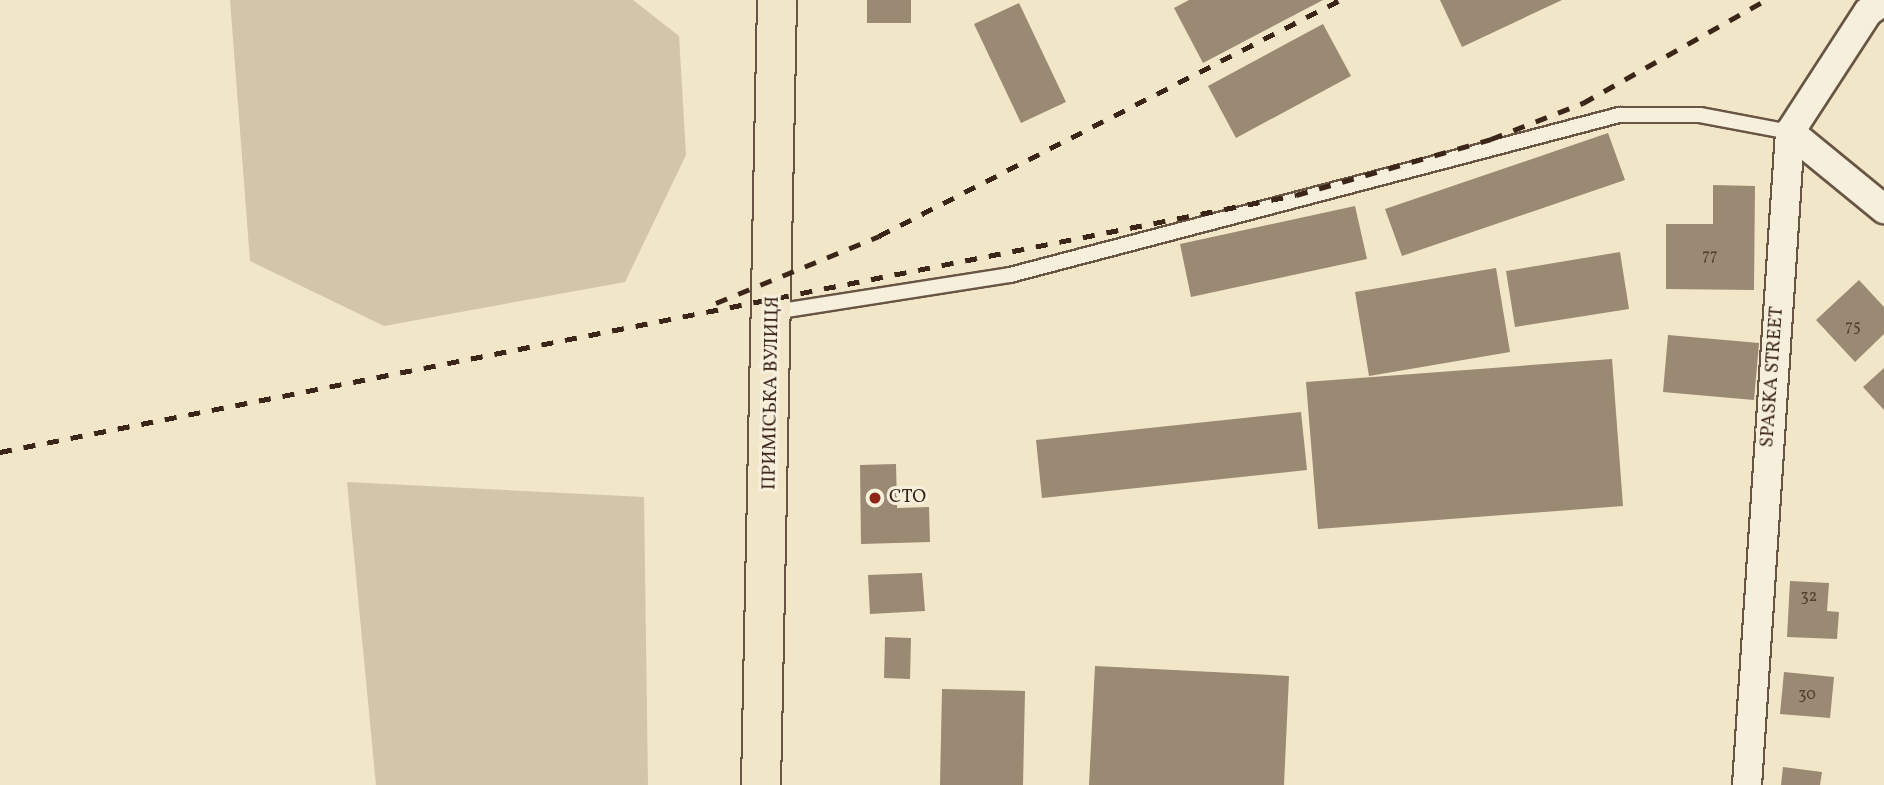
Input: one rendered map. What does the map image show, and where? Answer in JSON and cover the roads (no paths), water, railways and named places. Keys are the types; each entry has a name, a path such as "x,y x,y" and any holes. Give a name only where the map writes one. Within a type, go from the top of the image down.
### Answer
{"main road":[{"name":"ПРИМІСЬКА ВУЛИЦЯ","path":"761,785 774,312 777,0"}],"street":[{"name":"SPASKA STREET","path":"1747,785 1790,132 1868,12 1884,1"},
{"path":"1790,132 1884,209"}],"lane":[{"path":"774,312 1010,275 1619,115 1700,115 1790,132"}],"railway":[{"path":"716,303 879,236 1340,0"},
{"path":"0,452 1296,195 1491,139 1583,103 1766,0"}],"place":[{"name":"СТО","path":"875,498"}]}
